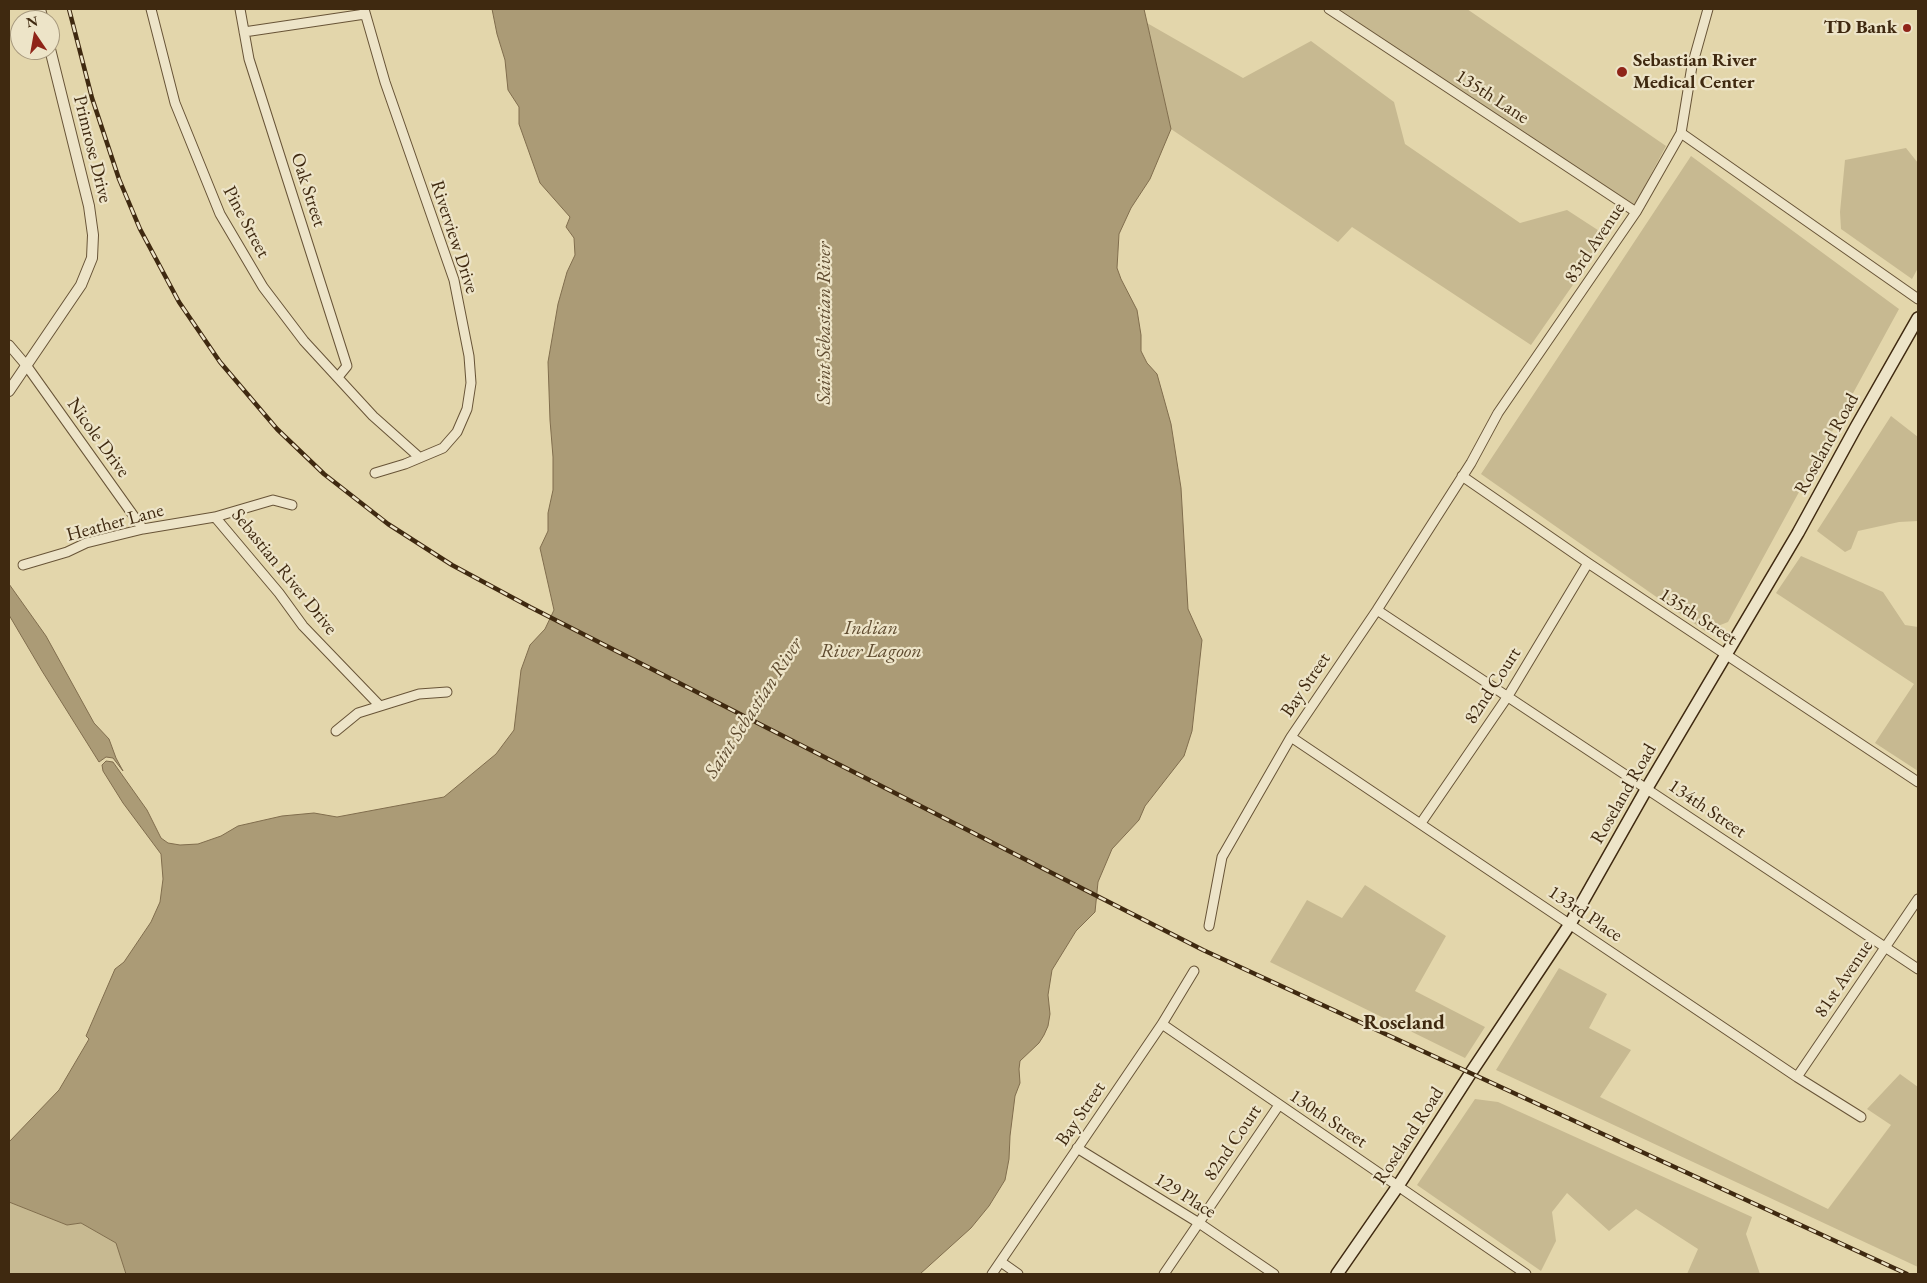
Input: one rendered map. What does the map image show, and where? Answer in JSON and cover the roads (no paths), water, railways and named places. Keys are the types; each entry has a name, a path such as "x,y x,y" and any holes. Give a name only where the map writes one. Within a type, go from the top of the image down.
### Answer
{"main road":[{"name":"Roseland Road","path":"1337,1274 1398,1186 1570,924 1725,654 1798,533 1918,318"}],"street":[{"name":"Pine Street","path":"151,9 176,103 220,214 263,287 304,342 373,416 418,457"},
{"name":"Oak Street","path":"240,9 249,59 347,366 338,377"},
{"name":"135th Lane","path":"1329,9 1636,212"},
{"name":"83rd Avenue","path":"1462,476 1498,413 1636,212 1681,133 1692,66 1708,9"},
{"path":"244,32 365,11"},
{"name":"Riverview Drive","path":"365,11 385,82 454,280 469,356 471,383 467,409 457,432 443,448 418,457"},
{"name":"Primrose Drive","path":"9,391 81,286 92,258 93,235 89,206 53,60"},
{"path":"1681,133 1918,300"},
{"name":"Nicole Drive","path":"9,345 26,365 143,529"},
{"path":"376,473 406,464 418,457"},
{"name":"135th Street","path":"1462,476 1588,563 1918,782"},
{"name":"Bay Street","path":"1209,926 1222,857 1291,737 1377,610 1462,476"},
{"name":"Sebastian River Drive","path":"292,505 273,500 215,516 279,593 303,626 380,706"},
{"name":"Heather Lane","path":"23,565 67,552 86,543 143,529 215,516"},
{"name":"82nd Court","path":"1421,823 1508,696 1588,563"},
{"name":"134th Street","path":"1377,610 1918,969"},
{"path":"336,731 358,713 419,694 447,692"},
{"name":"133rd Place","path":"1291,737 1861,1117"},
{"name":"81st Avenue","path":"1797,1076 1918,899"},
{"name":"Bay Street","path":"992,1274 1162,1024 1194,971"},
{"name":"130th Street","path":"1162,1024 1526,1274"},
{"name":"82nd Court","path":"1164,1274 1279,1105"},
{"name":"129 Place","path":"1077,1148 1199,1223 1274,1274"},
{"path":"1000,1262 1018,1274"},
{"path":"1508,1274 1513,1266"}],"water":[{"name":"Indian River Lagoon","path":"492,9 1144,9 1171,129 1150,179 1131,208 1119,234 1117,268 1137,310 1141,335 1141,351 1147,363 1157,374 1171,424 1181,488 1188,609 1202,640 1192,731 1184,756 1145,806 1139,820 1112,849 1098,882 1095,912 1076,931 1052,970 1048,995 1050,1014 1048,1026 1039,1043 1020,1061 1020,1083 1015,1096 1005,1180 989,1206 971,1228 920,1274 126,1274 116,1243 81,1223 67,1225 9,1202 9,1142 59,1090 89,1039 86,1036 115,969 124,962 151,922 160,902 163,879 161,854 123,803 103,771 102,765 106,761 113,762 147,810 161,838 168,843 180,845 198,844 221,836 238,826 282,816 314,813 337,817 444,797 496,754 514,730 521,670 530,645 545,629 554,610 540,548 548,531 548,513 553,490 548,362 558,304 567,272 575,255 574,238 566,227 570,217 540,183 519,124 519,107 508,90 505,60"},
{"path":"9,584 46,636 94,723 109,739 123,771 113,758 106,757 99,762 42,671 9,615"}],"railway":[{"path":"69,9 92,98 119,179 140,229 179,302 220,362 277,429 324,474 388,524 452,565 530,607 1203,950 1907,1274"}],"place":[{"name":"TD Bank","path":"1907,28"},
{"name":"Sebastian River Medical Center","path":"1622,72"}],"district":[{"name":"Roseland","path":"1404,1023"}],"water label":[{"name":"Saint Sebastian River","path":"825,323"},
{"name":"Saint Sebastian River","path":"754,708"}]}
